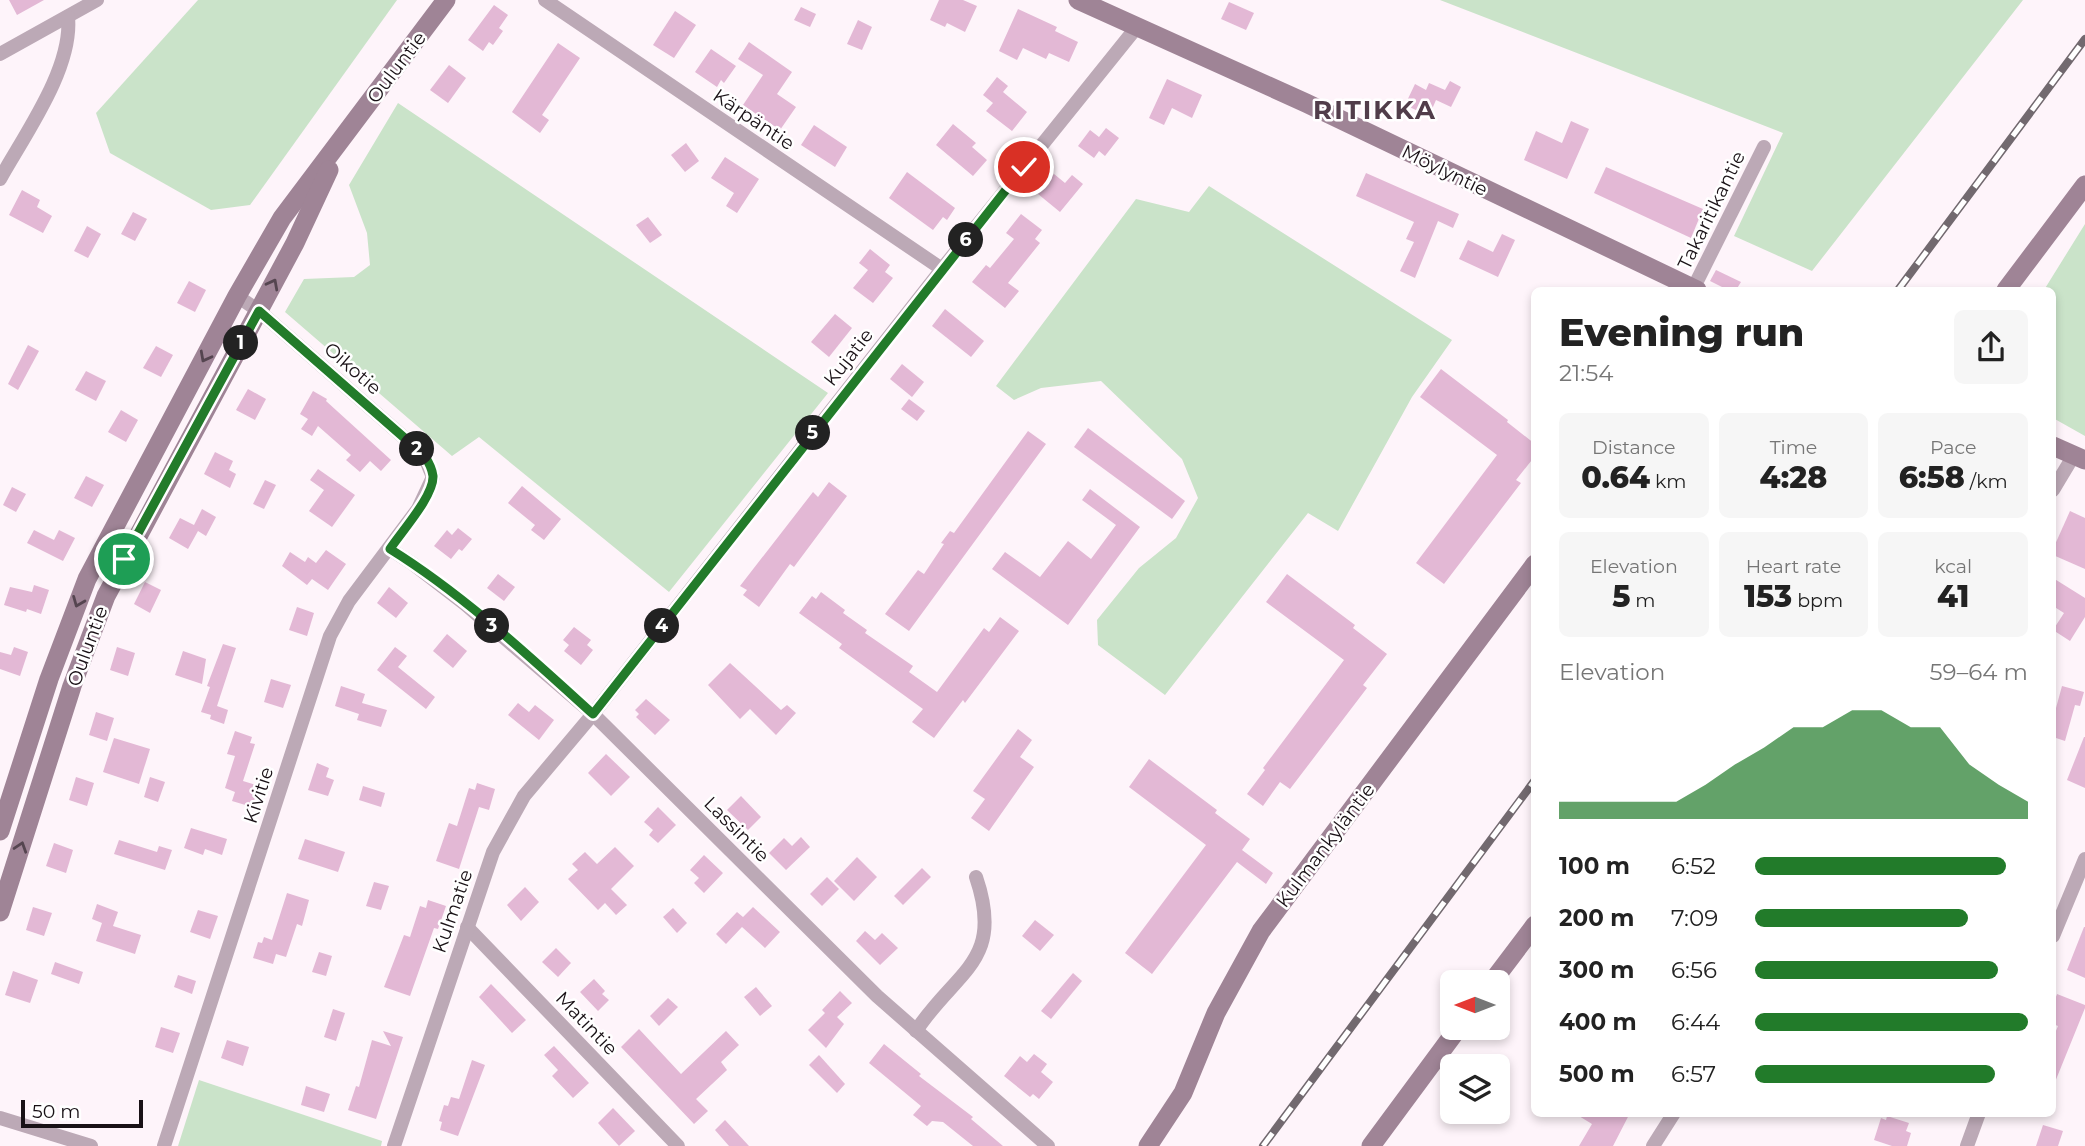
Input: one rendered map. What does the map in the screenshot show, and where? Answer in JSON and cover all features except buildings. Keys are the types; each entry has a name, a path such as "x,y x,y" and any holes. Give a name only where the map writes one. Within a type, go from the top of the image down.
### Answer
{"main road":[{"name":"Ouluntie","path":"0,831 49,679 87,579 237,296 282,218 446,0"},
{"name":"Möylyntie","path":"1078,0 1306,103 1688,287"},
{"name":"Ouluntie","path":"0,912 72,686 106,596 295,243 345,134"},
{"path":"2008,287 2085,185"},
{"path":"2056,447 2079,457"},
{"name":"Kulmankyläntie","path":"1148,1146 1183,1093 1216,1013 1261,931 1531,569"},
{"path":"1501,970 1531,930"},
{"path":"1371,1146 1449,1040"}],"street":[{"path":"0,54 97,0"},
{"name":"Kärpäntie","path":"545,0 942,269"},
{"path":"0,178 62,65 69,38 68,17"},
{"name":"Kujatie","path":"593,714 942,269 1136,28"},
{"name":"Takaritikantie","path":"1695,287 1763,147"},
{"name":"Oikotie","path":"237,296 259,311 424,455 433,477"},
{"path":"2056,486 2079,457"},
{"name":"Kivitie","path":"164,1146 330,636 349,601 418,509 433,477"},
{"name":"Lassintie","path":"390,549 465,604 593,714 877,996 1048,1146"},
{"name":"Kulmatie","path":"394,1146 493,852 524,796 593,714"},
{"path":"2056,929 2085,859"},
{"path":"916,1031 936,1003 967,972 979,953 987,918 976,877"},
{"name":"Matintie","path":"467,927 678,1146"},
{"path":"1653,1146 1671,1117"},
{"path":"1967,1146 1978,1117"},
{"path":"0,1118 91,1146"}],"green space":[{"path":"198,0 397,0 250,205 211,210 110,153 96,113"},
{"path":"1440,0 2023,0 1812,271 1734,236 1783,133"},
{"path":"398,103 828,393 669,592 479,437 452,456 285,312 304,279 354,277 370,265 367,233 349,185"},
{"path":"1209,186 1452,340 1412,397 1338,531 1308,513 1165,695 1098,645 1097,620 1139,568 1176,538 1198,498 1182,459 1101,381 1041,388 1014,400 996,386 1136,199 1189,212"},
{"path":"2085,224 2085,436 2056,420 2056,287 2046,287"},
{"path":"199,1080 382,1141 381,1146 178,1146"}],"railway":[{"path":"1900,287 2085,39"},
{"path":"1263,1146 1531,785"}],"district":[{"name":"RITIKKA","path":"1375,110"}],"route":[{"path":"124,559 259,311 424,455 429,463 433,477 429,490 390,549 465,604 593,714 1024,167"}]}
